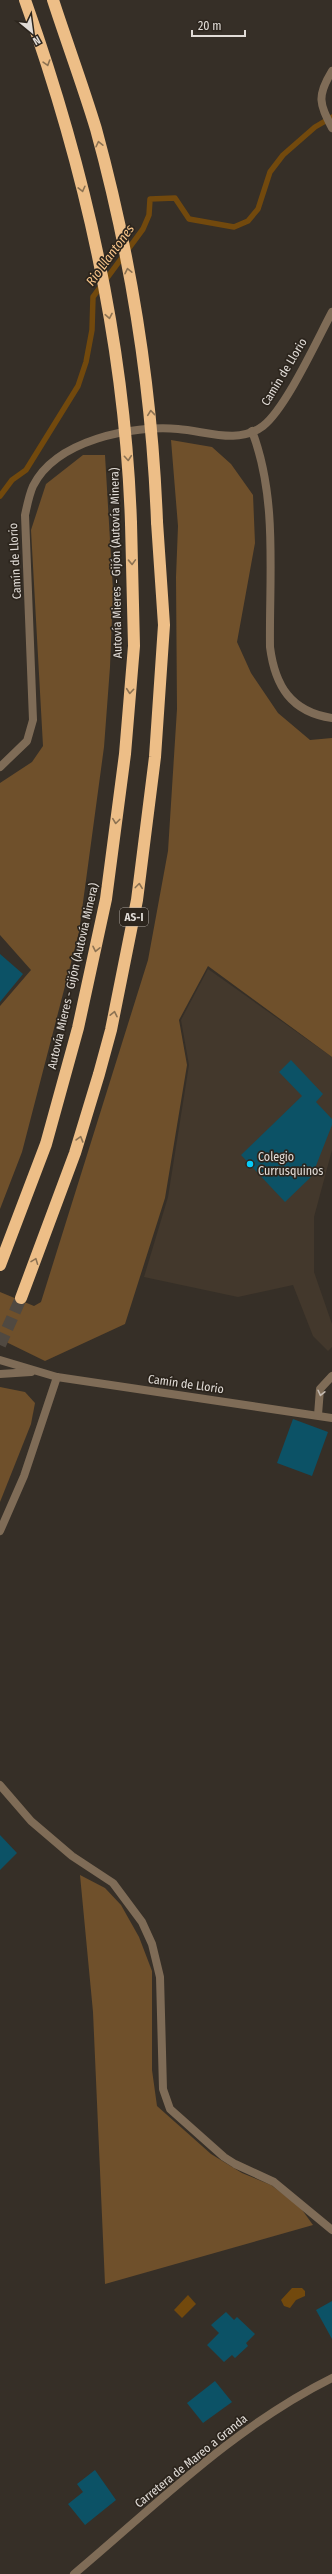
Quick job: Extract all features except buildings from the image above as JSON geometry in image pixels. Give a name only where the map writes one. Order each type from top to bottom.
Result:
[{"type":"highway","name":"Autovía Mieres - Gijón (Autovía Minera)","points":[[0,1265],[46,1144],[78,1028],[106,899],[125,754],[134,646],[129,471],[123,411],[112,334],[93,237],[70,141],[25,0]]},
{"type":"highway","name":"AS-I","points":[[21,1298],[76,1153],[111,1030],[137,900],[155,757],[164,625],[157,522],[154,446],[149,392],[132,290],[96,129],[53,0]]},
{"type":"street","points":[[331,127],[323,114],[322,92],[332,71]]},
{"type":"street","name":"Camín de Llorio","points":[[0,767],[26,741],[33,720],[25,515],[34,486],[51,464],[100,436],[135,429],[178,429],[216,435],[240,436],[263,426],[282,404],[332,312]]},
{"type":"street","points":[[252,431],[260,453],[267,486],[270,647],[272,665],[278,680],[288,697],[304,710],[332,718]]},
{"type":"street","name":"Camín de Llorio","points":[[0,1360],[56,1377],[332,1418]]},
{"type":"street","name":"Camín de Llorio","points":[[0,1374],[37,1372]]},
{"type":"street","points":[[318,1415],[320,1389],[332,1376]]},
{"type":"street","points":[[0,1531],[24,1476],[56,1377]]},
{"type":"street","points":[[0,1785],[31,1821],[72,1856],[113,1883],[142,1922],[152,1944],[160,1977],[163,2089],[170,2109],[224,2156],[235,2164],[274,2182],[332,2230]]},
{"type":"street","name":"Carretera de Mareo a Granda","points":[[74,2574],[235,2439],[304,2392],[332,2378]]},
{"type":"shaded area","points":[[171,440],[212,447],[231,464],[253,495],[255,543],[237,642],[251,673],[278,713],[310,740],[332,738],[332,1057],[208,966],[179,1020],[187,1065],[165,1198],[125,1324],[45,1361],[0,1339],[0,1292],[34,1306],[41,1302],[148,960],[168,851],[177,709],[176,577],[178,526]]},
{"type":"shaded area","points":[[83,455],[105,455],[113,591],[110,667],[104,747],[79,932],[22,1152],[0,1209],[0,1006],[31,970],[0,935],[0,783],[32,762],[43,746],[31,530],[46,484]]},
{"type":"shaded area","name":"Colegio Currusquinos","points":[[208,969],[332,1057],[332,1150],[314,1217],[314,1272],[332,1324],[332,1347],[328,1351],[313,1336],[293,1285],[238,1297],[144,1277],[168,1197],[189,1065],[181,1020]]},
{"type":"shaded area","points":[[0,1387],[25,1392],[35,1403],[31,1424],[0,1502]]},
{"type":"shaded area","points":[[80,1875],[105,1888],[121,1905],[139,1937],[152,1971],[152,2070],[157,2106],[211,2154],[242,2173],[271,2185],[300,2207],[313,2225],[105,2284],[93,2012]]},
{"type":"shaded area","points":[[292,2288],[302,2288],[305,2291],[305,2296],[296,2300],[290,2308],[284,2306],[281,2300]]},
{"type":"shaded area","points":[[188,2295],[196,2304],[182,2318],[174,2310]]},
{"type":"waterway","name":"Rio Llantones","points":[[0,496],[12,480],[26,470],[78,386],[86,362],[92,330],[93,297],[143,229],[149,215],[150,199],[175,198],[189,219],[234,227],[248,221],[258,209],[270,172],[283,155],[315,127],[332,117]]},
{"type":"tunnel","points":[[0,1345],[21,1298]]},
{"type":"place","name":"Colegio Currusquinos","points":[[250,1164]]}]
